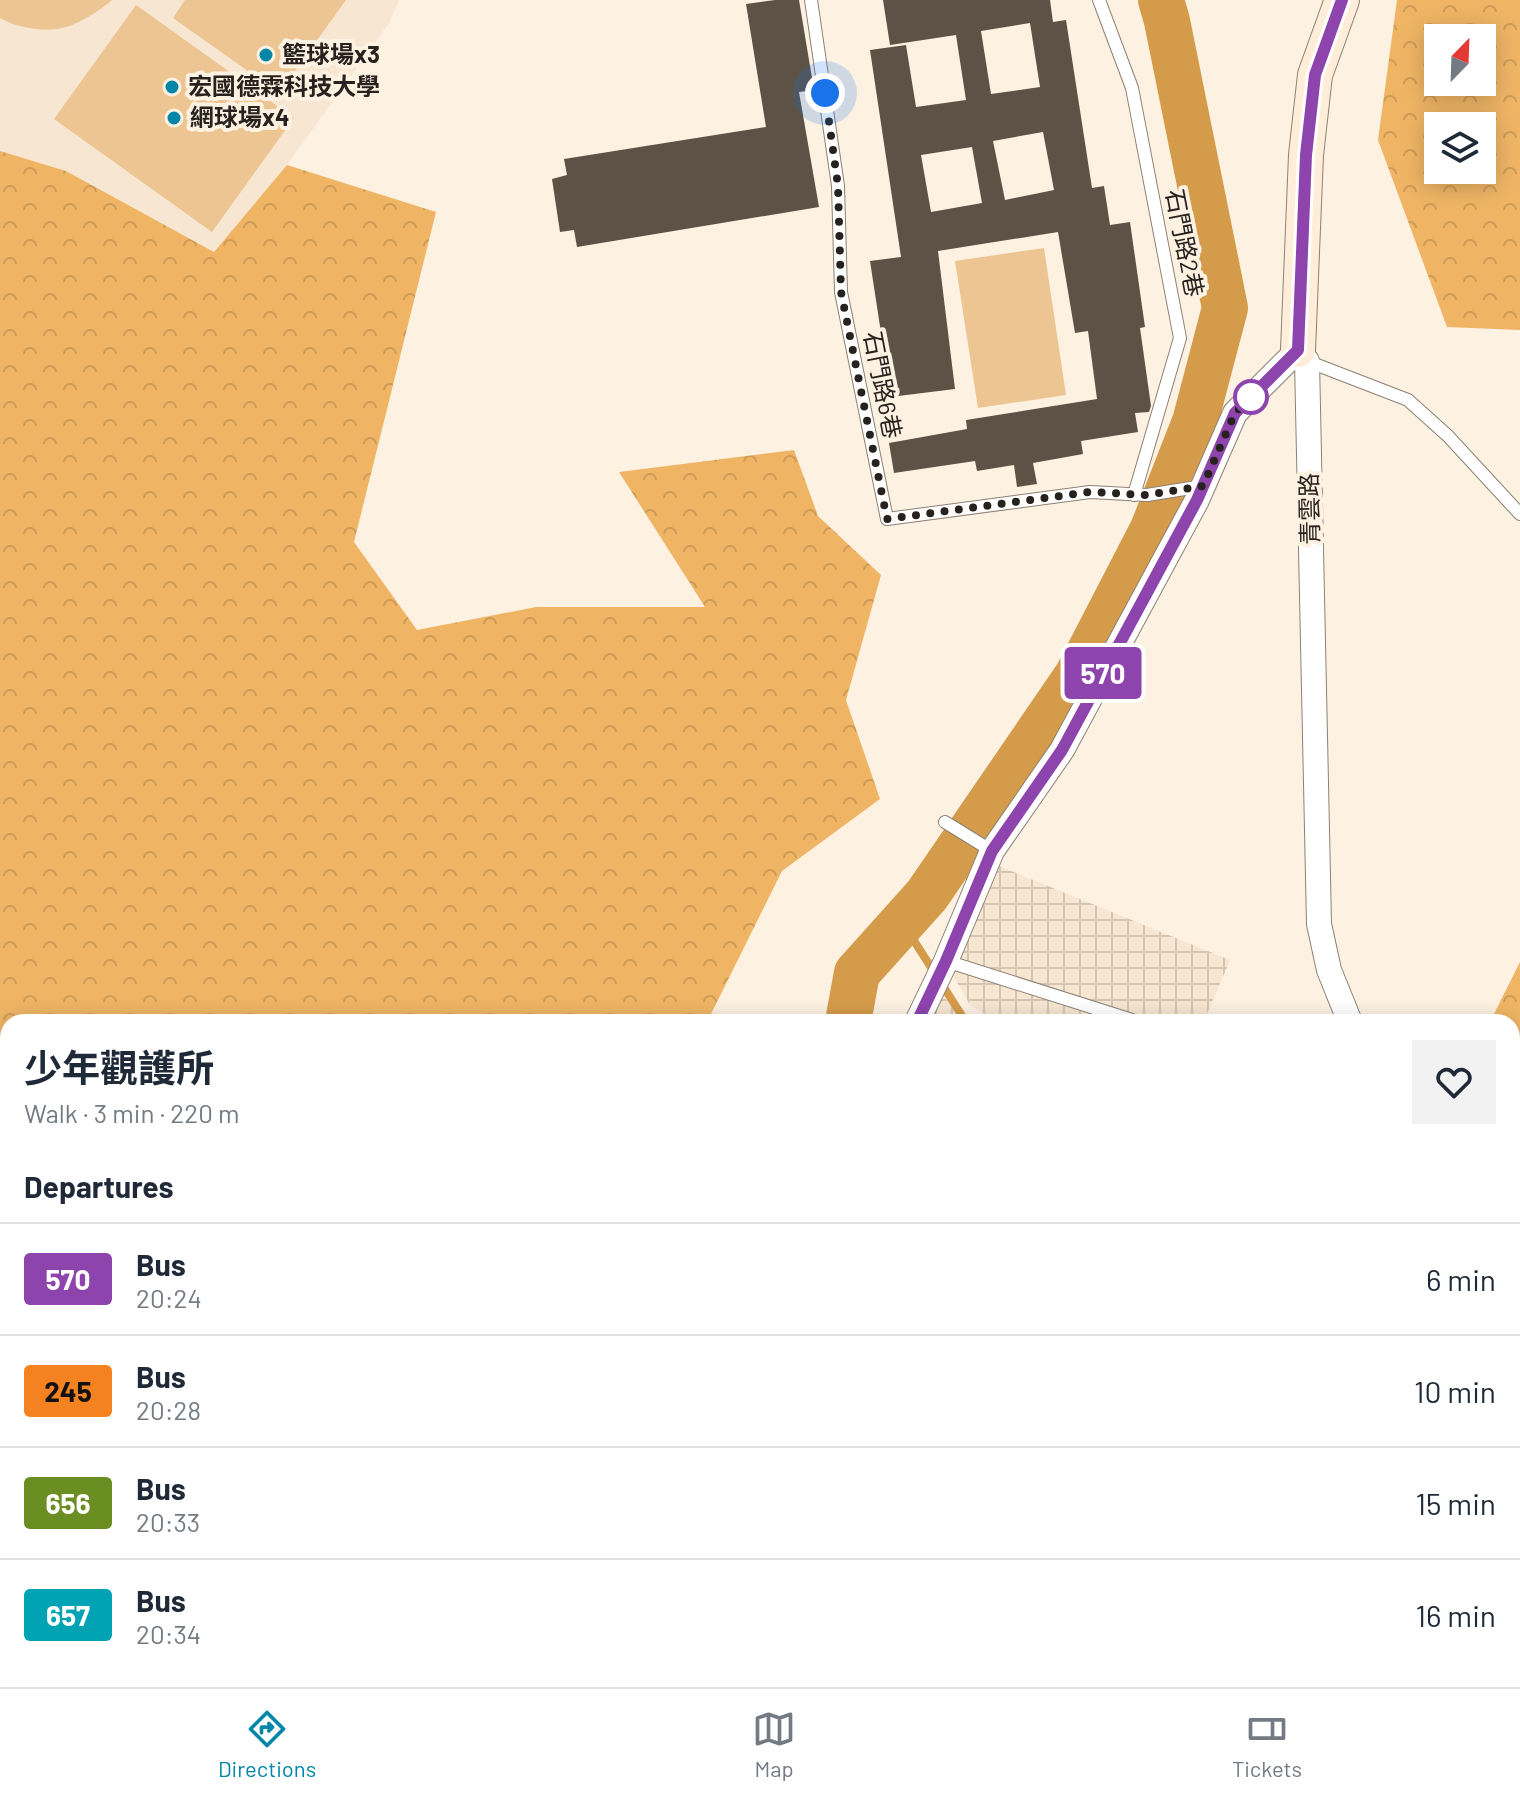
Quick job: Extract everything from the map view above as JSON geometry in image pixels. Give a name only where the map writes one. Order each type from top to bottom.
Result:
[{"type":"street","name":"青雲路","points":[[1342,0],[1315,75],[1306,155],[1303,356],[1319,924],[1329,970],[1347,1014]]},
{"type":"street","points":[[921,1014],[992,851],[1062,750],[1197,500],[1235,413],[1303,356]]},
{"type":"lane","name":"石門路6巷","points":[[811,0],[838,186],[841,292],[887,519],[1090,492],[1140,495]]},
{"type":"lane","name":"石門路2巷","points":[[1099,0],[1132,88],[1180,338],[1140,495]]},
{"type":"lane","points":[[1303,356],[1408,400],[1448,436],[1520,514]]},
{"type":"lane","points":[[1140,495],[1203,486]]},
{"type":"lane","points":[[945,822],[992,851]]},
{"type":"lane","points":[[946,961],[1113,1014]]},
{"type":"shaded area","name":"宏國德霖科技大學","points":[[0,0],[399,0],[389,23],[287,165],[214,252],[66,171],[0,151]]},
{"type":"shaded area","points":[[0,0],[112,0],[75,24],[46,30],[22,27],[0,18]]},
{"type":"shaded area","name":"籃球場x3","points":[[185,0],[346,0],[279,93],[173,18]]},
{"type":"shaded area","name":"網球場x4","points":[[136,5],[294,118],[212,232],[54,119]]},
{"type":"shaded area","points":[[1044,248],[1066,395],[978,408],[955,261]]},
{"type":"shaded area","points":[[999,866],[1230,960],[1207,1014],[984,1014],[970,1005],[951,972]]},
{"type":"shaded area","points":[[941,992],[956,1014],[931,1014]]},
{"type":"green space","points":[[1397,0],[1520,0],[1520,330],[1447,327],[1378,140]]},
{"type":"green space","points":[[0,151],[66,171],[214,252],[287,165],[436,212],[354,542],[417,630],[536,607],[705,607],[619,472],[794,450],[818,516],[881,575],[846,700],[880,799],[782,871],[711,1014],[0,1014]]},
{"type":"green space","points":[[1520,962],[1520,1014],[1494,1014]]},
{"type":"building","points":[[799,0],[814,90],[799,92],[819,207],[577,247],[574,230],[560,232],[552,179],[567,175],[564,159],[766,127],[746,4]]},
{"type":"building","points":[[883,0],[1050,0],[1053,22],[1066,20],[1092,188],[1104,186],[1110,225],[1130,222],[1145,327],[1140,328],[1151,406],[1149,412],[1135,413],[1138,432],[1081,441],[1083,454],[1033,463],[1037,484],[1017,487],[1014,465],[977,471],[975,461],[894,473],[889,443],[967,429],[966,420],[1097,399],[1088,331],[1075,333],[1058,232],[938,251],[955,389],[882,398],[877,373],[887,372],[870,261],[901,257],[870,50],[906,45],[916,107],[966,100],[956,35],[890,45]],"holes":[[[1030,23],[1040,87],[991,94],[981,31]],[[1043,132],[1054,190],[1005,200],[993,141]],[[972,147],[982,203],[931,212],[921,155]]]},
{"type":"waterway","points":[[849,1014],[857,973],[927,895],[1077,676],[1153,529],[1195,422],[1225,308],[1161,0]]},
{"type":"waterway","points":[[902,922],[961,1014]]},
{"type":"bus line","name":"570","points":[[921,1014],[992,851],[1062,750],[1197,500],[1235,413],[1298,350],[1306,155],[1315,75],[1342,0]]},
{"type":"place","name":"籃球場x3","points":[[266,55]]},
{"type":"place","name":"宏國德霖科技大學","points":[[172,87]]},
{"type":"place","name":"網球場x4","points":[[174,118]]},
{"type":"route","points":[[825,93],[838,186],[841,292],[887,519],[1090,492],[1147,495],[1203,486],[1235,413],[1256,392],[1251,397]]}]
